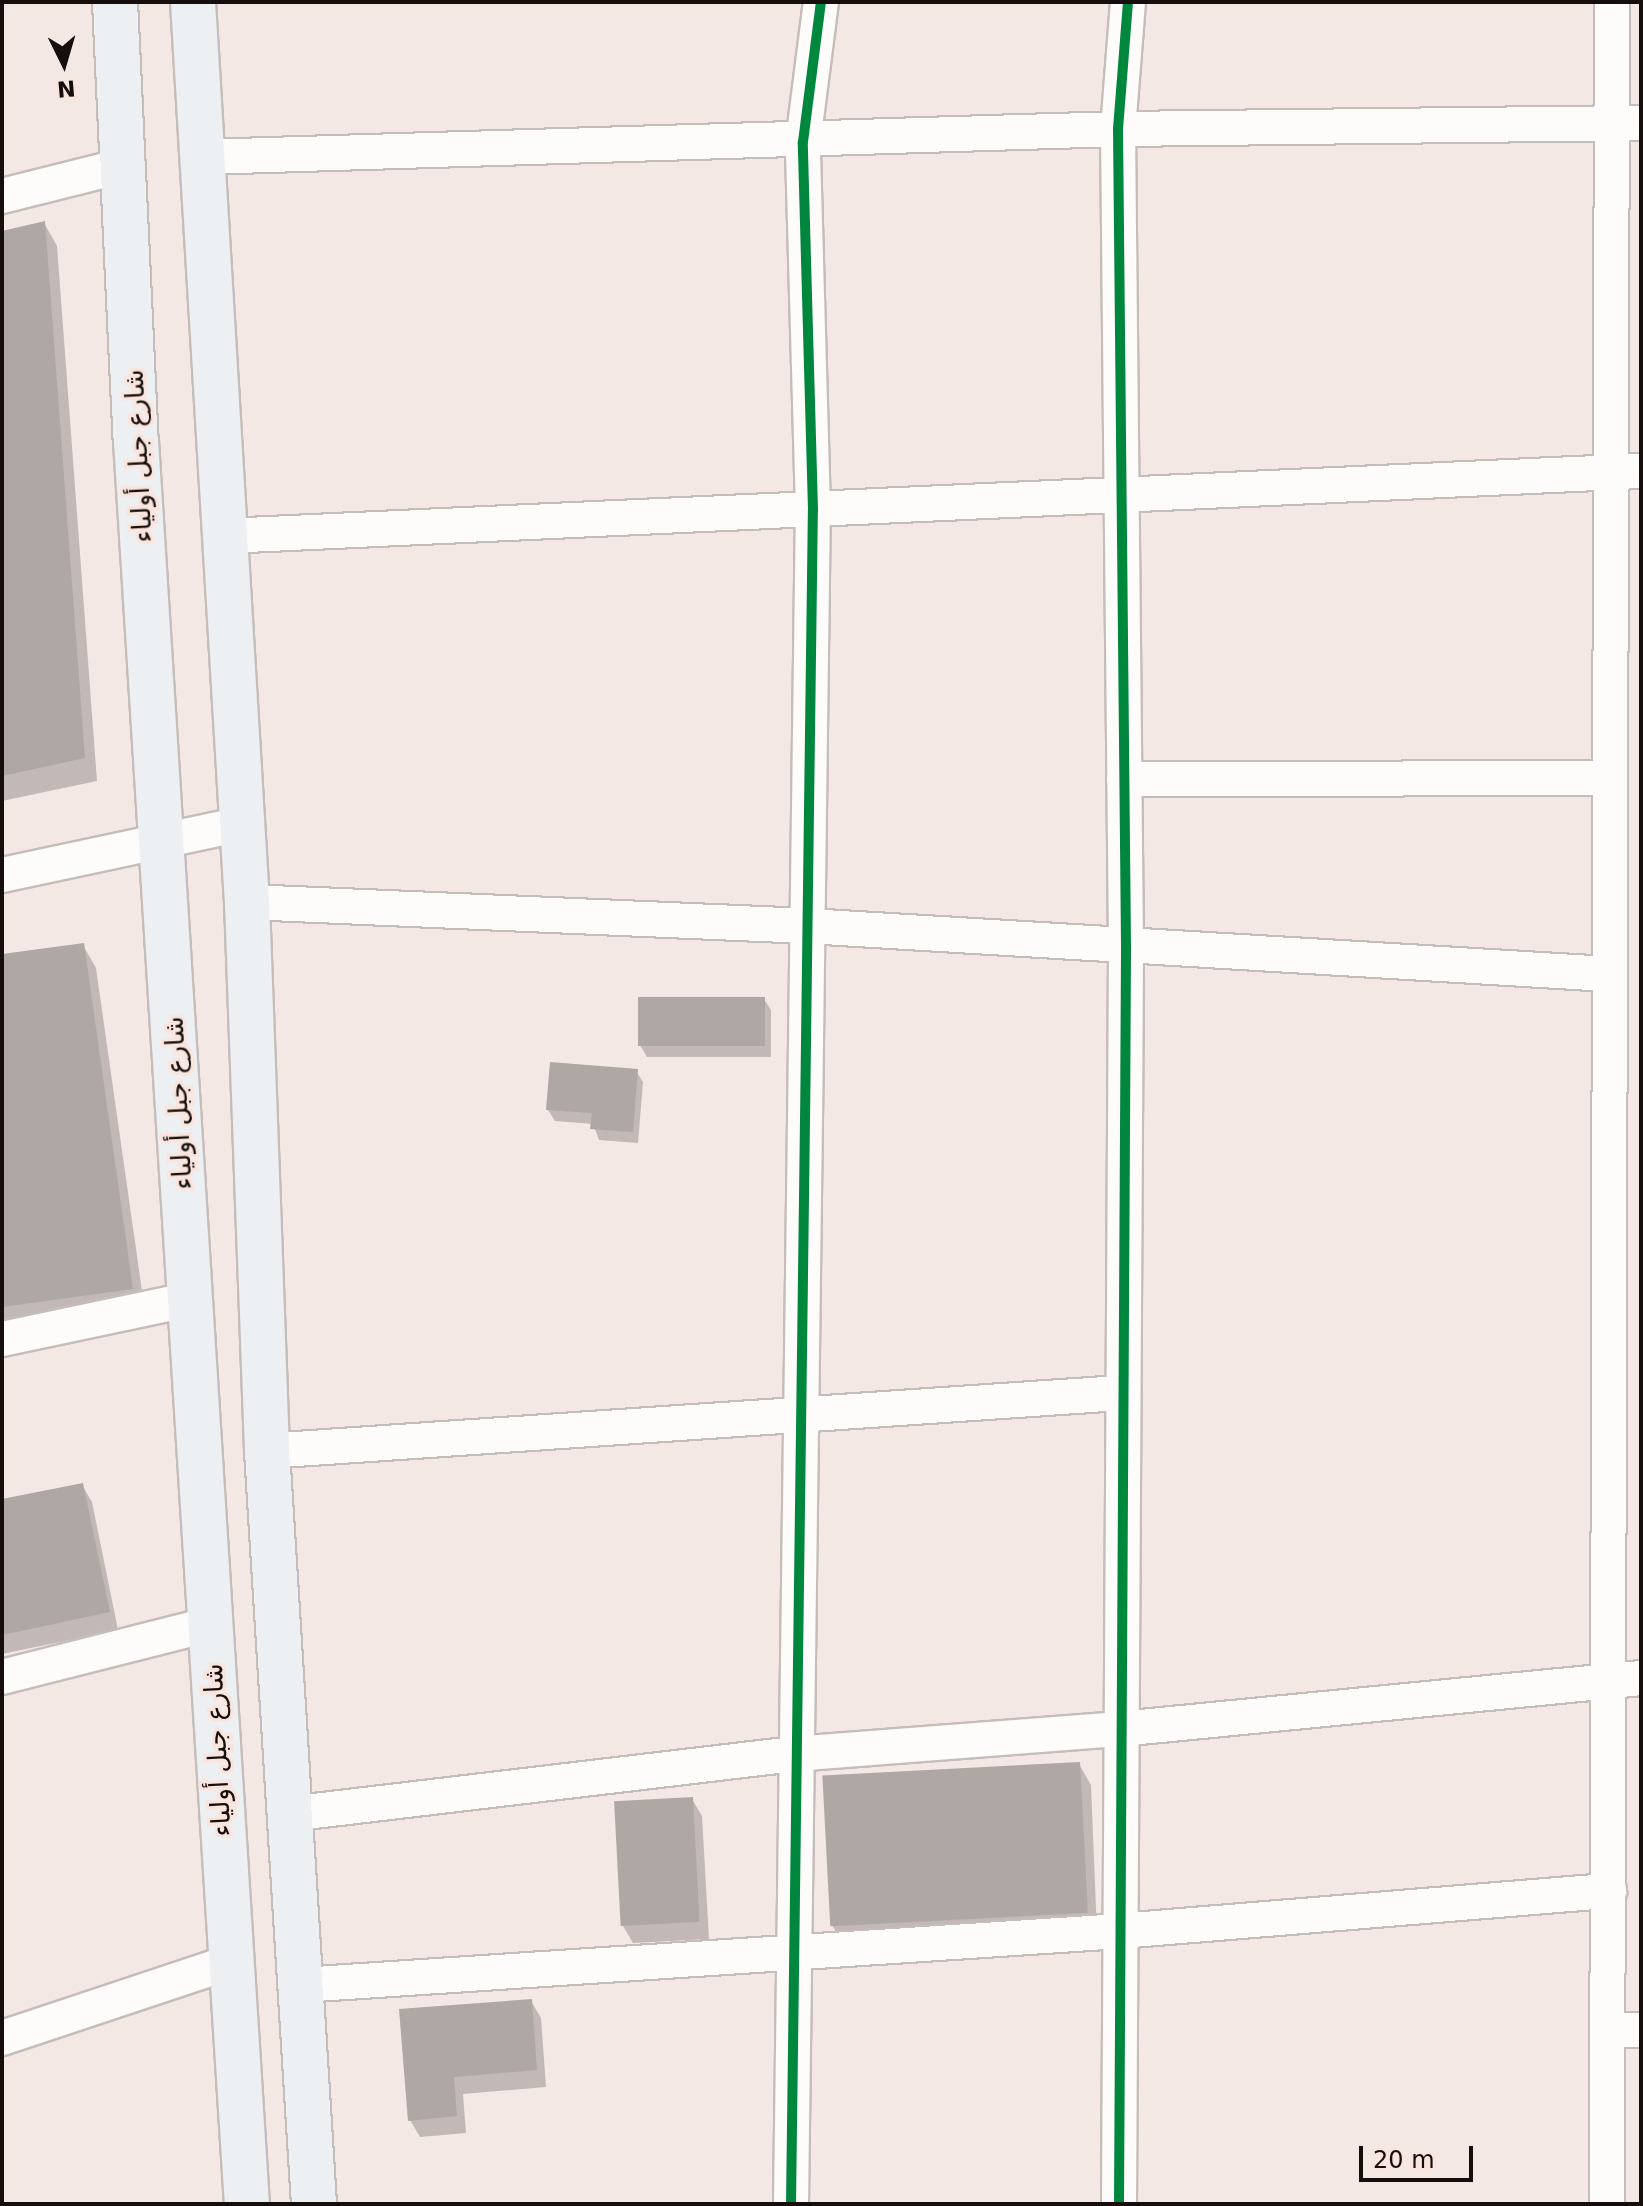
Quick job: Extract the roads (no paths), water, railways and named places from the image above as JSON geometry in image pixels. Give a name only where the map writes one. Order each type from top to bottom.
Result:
[{"type":"main road","name":"شارع جبل أولياء","points":[[115,2],[136,441],[247,2204]]},
{"type":"main road","points":[[193,2],[247,902],[267,1451],[314,2204]]},
{"type":"street","points":[[791,2204],[797,1953],[794,1754],[813,510],[803,142],[821,2]]},
{"type":"street","points":[[1119,2204],[1121,1393],[1126,946],[1118,129],[1128,2]]},
{"type":"street","points":[[1607,2204],[1625,2030],[1609,1891],[1625,1679],[1627,1121],[1608,974],[1610,778],[1625,471],[1628,124],[1612,2]]},
{"type":"street","points":[[203,157],[803,142],[1118,129],[1628,124]]},
{"type":"street","points":[[2,196],[125,165]]},
{"type":"street","points":[[225,536],[813,510],[1121,491],[1625,471]]},
{"type":"street","points":[[1124,779],[1610,778]]},
{"type":"street","points":[[2,875],[241,824]]},
{"type":"street","points":[[247,902],[807,926],[1608,974]]},
{"type":"street","points":[[2,1339],[191,1299]]},
{"type":"street","points":[[267,1451],[1121,1393]]},
{"type":"street","points":[[2,1677],[211,1624]]},
{"type":"street","points":[[289,1814],[794,1754],[1120,1729],[1625,1679]]},
{"type":"street","points":[[301,1985],[1120,1931],[1609,1891]]},
{"type":"street","points":[[2,2038],[231,1962]]}]
